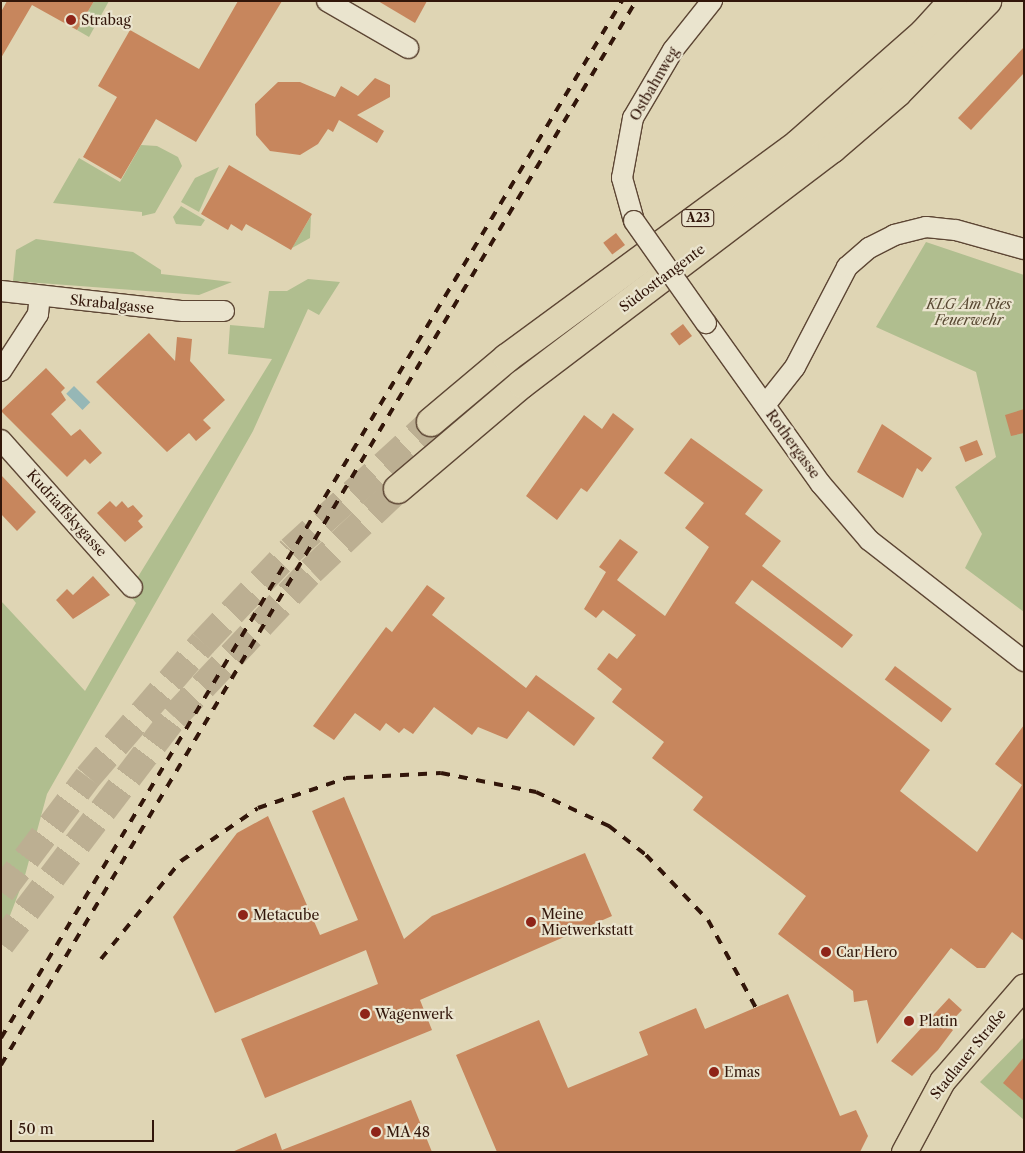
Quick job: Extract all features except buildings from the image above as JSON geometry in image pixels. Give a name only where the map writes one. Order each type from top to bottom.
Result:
[{"type":"highway","name":"Südosttangente","points":[[431,422],[508,358],[798,144],[924,33],[953,1]]},
{"type":"highway","name":"Südosttangente","points":[[398,490],[522,384],[832,149],[897,93],[987,1]]},
{"type":"main road","name":"Stadlauer Straße","points":[[904,1152],[942,1081],[1024,986]]},
{"type":"street","points":[[327,1],[408,48]]},
{"type":"street","name":"Ostbahnweg","points":[[622,178],[633,118],[673,50],[712,1]]},
{"type":"street","name":"Rothergasse","points":[[622,178],[634,221],[821,484],[869,540],[1024,661]]},
{"type":"street","points":[[765,406],[795,367],[847,267],[869,248],[894,235],[926,227],[956,230],[1024,249]]},
{"type":"street","name":"Skrabalgasse","points":[[1,291],[224,311]]},
{"type":"street","points":[[1,371],[38,314],[40,296]]},
{"type":"street","name":"Kudriaffskygasse","points":[[1,440],[132,587]]},
{"type":"green space","points":[[94,1],[109,1],[89,37],[77,30]]},
{"type":"green space","points":[[141,145],[157,146],[178,157],[182,166],[155,213],[142,216],[142,212],[53,203],[79,158],[120,182]]},
{"type":"green space","points":[[219,167],[199,212],[181,202],[195,178]]},
{"type":"green space","points":[[181,206],[205,220],[201,226],[176,224],[173,217]]},
{"type":"green space","points":[[311,216],[310,238],[292,248]]},
{"type":"green space","points":[[36,239],[133,252],[161,270],[161,274],[232,282],[199,295],[13,281],[16,250]]},
{"type":"green space","name":"KLG Am Ries Feuerwehr","points":[[926,242],[1024,275],[1024,612],[965,568],[982,534],[955,487],[996,457],[976,372],[876,327]]},
{"type":"green space","points":[[308,279],[340,282],[319,315],[308,309],[253,431],[47,794],[24,879],[1,939],[1,601],[85,691],[136,603],[128,593],[272,359],[228,354],[230,325],[264,328],[269,291],[287,291]]},
{"type":"green space","points":[[1024,1037],[1024,1120],[980,1082]]},
{"type":"water","points":[[74,386],[90,402],[82,410],[66,394]]},
{"type":"tunnel","points":[[1,892],[88,777],[203,643],[291,550],[431,422]]},
{"type":"tunnel","points":[[1,944],[174,717],[311,571],[398,489]]},
{"type":"railway","points":[[1,1038],[622,1]]},
{"type":"railway","points":[[1,1065],[636,1]]},
{"type":"railway","points":[[101,959],[181,861],[258,808],[346,778],[441,773],[536,792],[609,826],[646,855],[708,920],[756,1008]]},
{"type":"place","name":"Strabag","points":[[71,20]]},
{"type":"place","name":"Metacube","points":[[243,915]]},
{"type":"place","name":"Meine Mietwerkstatt","points":[[531,922]]},
{"type":"place","name":"Car Hero","points":[[826,952]]},
{"type":"place","name":"Wagenwerk","points":[[365,1014]]},
{"type":"place","name":"Platin","points":[[909,1021]]},
{"type":"place","name":"Emas","points":[[714,1072]]},
{"type":"place","name":"MA 48","points":[[376,1132]]}]
